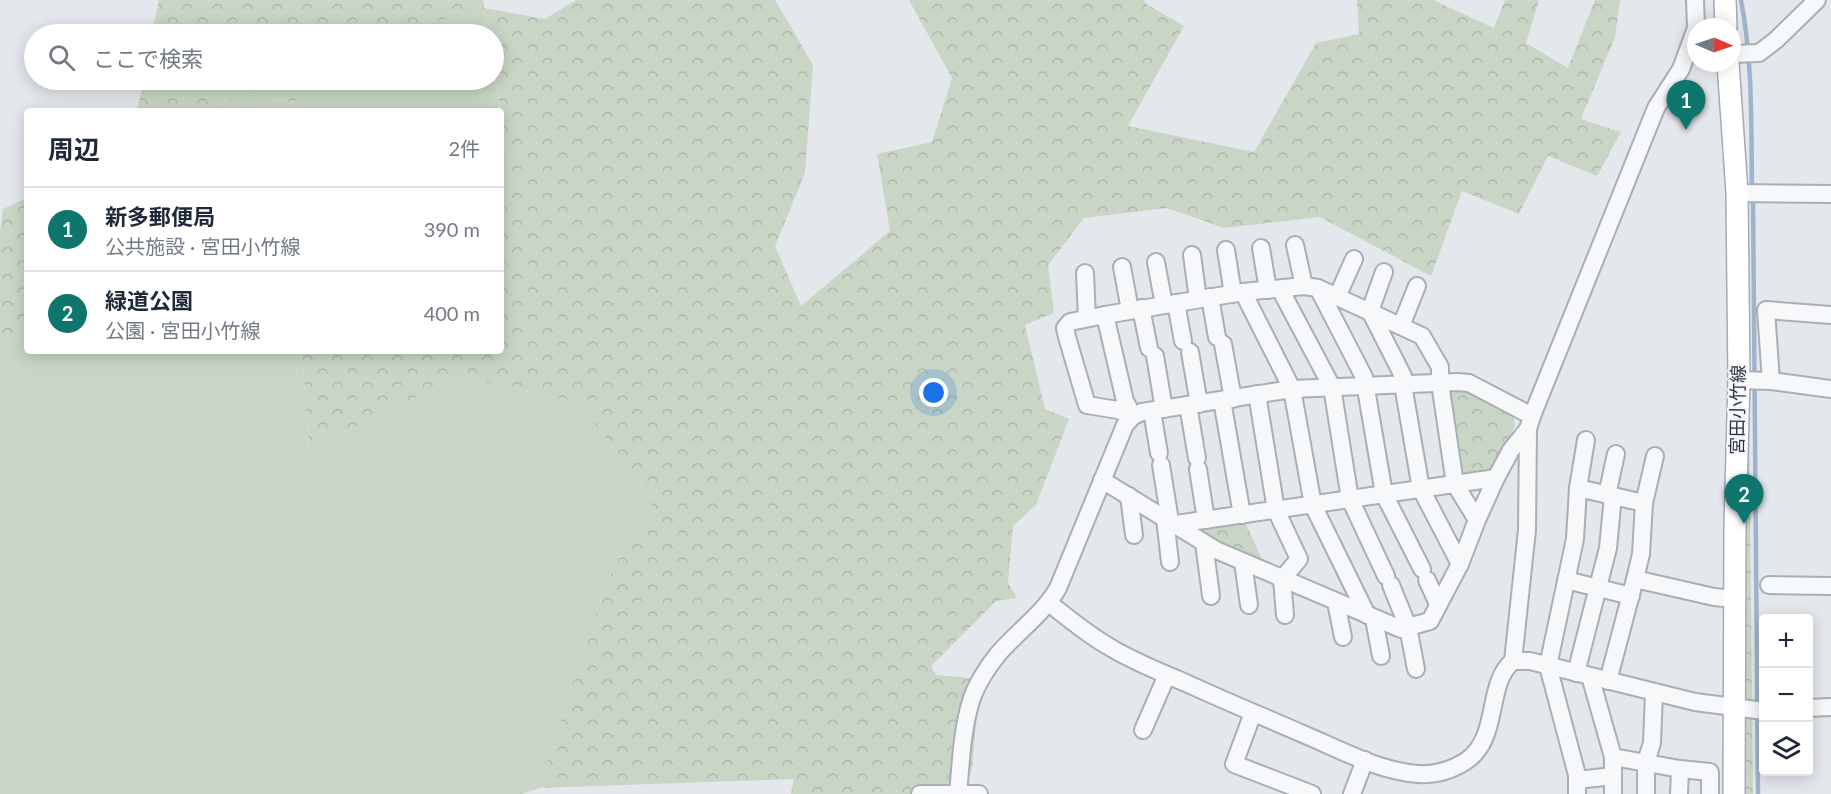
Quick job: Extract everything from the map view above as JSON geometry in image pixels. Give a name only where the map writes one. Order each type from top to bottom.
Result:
[{"type":"main road","name":"宮田小竹線","points":[[1729,72],[1749,194],[1756,381],[1735,599],[1750,709],[1734,794]]},
{"type":"street","points":[[1695,0],[1696,18]]},
{"type":"street","points":[[1741,54],[1759,53],[1776,40],[1809,3]]},
{"type":"street","points":[[1102,480],[1216,550],[1370,617],[1401,629],[1430,621],[1460,564],[1496,478],[1511,450],[1530,423],[1656,108],[1681,69],[1687,53]]},
{"type":"street","points":[[1749,194],[1831,194]]},
{"type":"street","points":[[1295,245],[1311,287],[1364,377],[1384,494],[1438,604]]},
{"type":"street","points":[[1261,248],[1274,289],[1332,387],[1350,500],[1408,627],[1416,669]]},
{"type":"street","points":[[1226,250],[1238,293],[1292,389],[1313,505],[1370,617],[1381,656]]},
{"type":"street","points":[[1191,255],[1220,341],[1242,515]]},
{"type":"street","points":[[1337,297],[1354,259]]},
{"type":"street","points":[[1156,262],[1186,346],[1194,405],[1197,464],[1206,520]]},
{"type":"street","points":[[1122,267],[1152,352],[1160,459],[1170,521],[1170,561]]},
{"type":"street","points":[[1384,272],[1370,311],[1403,376],[1421,489],[1460,564]]},
{"type":"street","points":[[1085,273],[1087,318]]},
{"type":"street","points":[[1401,326],[1417,286]]},
{"type":"street","points":[[1133,416],[1118,410],[1087,405],[1065,328],[1070,321],[1238,293],[1311,287],[1370,311],[1422,336],[1440,367],[1440,382],[1455,484],[1477,520]]},
{"type":"street","points":[[1831,315],[1766,310],[1756,381],[1831,389]]},
{"type":"street","points":[[1104,315],[1125,401],[1133,416]]},
{"type":"street","points":[[958,793],[964,737],[971,700],[998,654],[1049,603],[1058,588],[1125,425],[1133,416],[1292,389],[1440,382],[1469,383],[1530,423]]},
{"type":"street","points":[[1257,394],[1276,510],[1299,559],[1282,579],[1285,615]]},
{"type":"street","points":[[1513,661],[1527,530],[1530,423]]},
{"type":"street","points":[[1586,440],[1578,488],[1575,539],[1548,666],[1577,787],[1613,776]]},
{"type":"street","points":[[1613,794],[1613,757],[1583,674],[1598,588],[1608,548],[1610,495],[1616,454]]},
{"type":"street","points":[[1608,681],[1641,554],[1644,503],[1655,456]]},
{"type":"street","points":[[1170,521],[1206,520],[1496,478]]},
{"type":"street","points":[[1578,488],[1644,503]]},
{"type":"street","points":[[1129,496],[1134,535]]},
{"type":"street","points":[[1204,543],[1211,596]]},
{"type":"street","points":[[1243,562],[1249,605]]},
{"type":"street","points":[[1635,579],[1713,597],[1735,599]]},
{"type":"street","points":[[1566,580],[1631,596]]},
{"type":"street","points":[[1769,585],[1831,586]]},
{"type":"street","points":[[1336,602],[1343,637]]},
{"type":"street","points":[[1049,603],[1109,647],[1167,675],[1365,760],[1419,774],[1452,769],[1477,752],[1485,737],[1501,676],[1507,665],[1513,661],[1530,661],[1695,702],[1750,709]]},
{"type":"street","points":[[1143,730],[1167,675]]},
{"type":"street","points":[[1646,794],[1646,762],[1652,743],[1654,693]]},
{"type":"street","points":[[1813,708],[1831,707]]},
{"type":"street","points":[[1253,713],[1234,764],[1311,794]]},
{"type":"street","points":[[1613,757],[1710,772],[1710,794]]},
{"type":"street","points":[[1352,794],[1365,760]]},
{"type":"street","points":[[1679,794],[1680,769]]},
{"type":"street","points":[[920,794],[979,794]]},
{"type":"green space","points":[[159,0],[483,0],[484,8],[545,19],[576,0],[775,0],[813,65],[805,173],[775,246],[801,306],[890,231],[877,154],[932,142],[952,78],[909,0],[1144,0],[1146,4],[1184,26],[1128,126],[1254,152],[1316,43],[1359,34],[1357,0],[1433,0],[1494,28],[1505,0],[1539,0],[1526,43],[1568,68],[1595,0],[1620,0],[1615,37],[1581,119],[1621,132],[1597,176],[1548,156],[1519,214],[1462,191],[1431,276],[1320,217],[1224,228],[1167,208],[1084,218],[1048,265],[1054,313],[1025,325],[1045,409],[1069,419],[1036,505],[1013,526],[1008,583],[1017,598],[996,601],[931,666],[936,675],[973,680],[979,691],[972,768],[965,794],[791,794],[794,779],[539,788],[605,583],[654,500],[577,402],[459,377],[309,449],[302,354],[504,354],[504,195],[512,186],[504,134],[504,108],[500,108],[497,90],[504,90],[504,24],[486,24],[484,9],[422,24],[154,24]]},
{"type":"green space","points":[[484,8],[486,24],[421,24]]},
{"type":"green space","points":[[142,90],[309,90],[293,102],[245,93],[212,108],[138,108]]},
{"type":"green space","points":[[309,90],[497,90],[500,108],[212,108],[245,93],[293,102]]},
{"type":"green space","points":[[504,137],[512,186],[504,195]]},
{"type":"green space","points":[[24,199],[24,332],[3,343],[0,352],[0,232],[3,209]]},
{"type":"green space","points":[[24,332],[24,354],[302,354],[309,449],[459,377],[577,402],[654,500],[605,583],[539,788],[522,794],[0,794],[0,352],[3,343]]},
{"type":"green space","points":[[1749,386],[1752,705],[1741,700],[1737,546]]},
{"type":"green space","points":[[1464,389],[1513,415],[1515,426],[1495,468],[1488,475],[1459,478],[1444,390]]},
{"type":"green space","points":[[1243,518],[1265,566],[1194,533],[1194,525]]},
{"type":"green space","points":[[1752,714],[1753,794],[1741,794],[1741,718]]},
{"type":"waterway","points":[[1741,0],[1748,47],[1752,189]]},
{"type":"waterway","points":[[1753,197],[1758,794]]},
{"type":"place","name":"新多郵便局","points":[[1686,130]]},
{"type":"place","name":"緑道公園","points":[[1744,524]]}]
